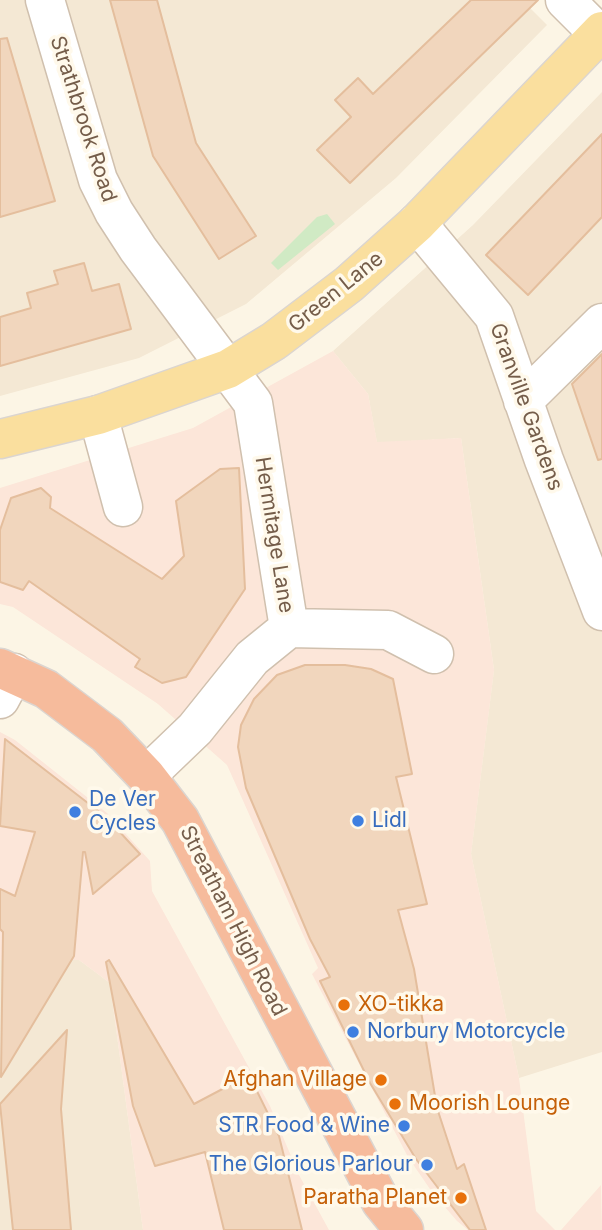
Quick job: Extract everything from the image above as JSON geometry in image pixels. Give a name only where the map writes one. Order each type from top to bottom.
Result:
[{"type":"highway","name":"Streatham High Road","points":[[5,680],[65,702],[107,735],[146,776],[180,820],[381,1202],[404,1230]]},
{"type":"main road","name":"Green Lane","points":[[0,439],[98,415],[228,369],[297,326],[417,223],[601,33]]},
{"type":"street","name":"Strathbrook Road","points":[[45,0],[98,180],[114,212],[138,249],[228,369]]},
{"type":"street","points":[[565,0],[601,33]]},
{"type":"street","name":"Granville Gardens","points":[[417,223],[494,316],[523,401],[598,586]]},
{"type":"street","points":[[523,401],[602,323]]},
{"type":"street","name":"Hermitage Lane","points":[[146,776],[195,729],[252,658],[289,628],[253,403],[228,369]]},
{"type":"street","points":[[98,415],[123,507]]},
{"type":"street","points":[[289,628],[388,630],[434,654]]},
{"type":"shaded area","points":[[0,0],[522,0],[547,25],[396,178],[246,304],[139,358],[0,396]]},
{"type":"shaded area","points":[[602,92],[602,1052],[519,1078],[471,854],[494,670],[461,438],[377,443],[368,394],[333,351],[473,225]]},
{"type":"shaded area","points":[[333,351],[368,394],[377,442],[461,438],[494,670],[471,854],[519,1078],[536,1211],[555,1230],[468,1230],[457,1221],[432,1192],[408,1157],[312,974],[318,968],[227,765],[158,704],[13,607],[0,604],[0,488],[193,428]]},
{"type":"shaded area","points":[[0,732],[15,740],[107,813],[150,861],[152,891],[270,1106],[299,1175],[329,1230],[143,1230],[110,983],[79,960],[0,960]]},
{"type":"shaded area","points":[[0,960],[79,960],[110,983],[143,1230],[0,1230]]},
{"type":"shaded area","points":[[601,1185],[602,1230],[561,1230]]},
{"type":"green space","points":[[327,214],[335,224],[278,270],[271,263],[317,217]]},
{"type":"building","points":[[110,0],[157,0],[196,143],[256,236],[219,259],[153,156]]},
{"type":"building","points":[[471,0],[538,0],[350,183],[317,150],[351,117],[335,100],[358,78],[373,94]]},
{"type":"building","points":[[7,38],[55,201],[0,217],[0,39]]},
{"type":"building","points":[[602,134],[602,217],[528,295],[486,255]]},
{"type":"building","points":[[84,263],[92,291],[119,284],[131,329],[0,366],[0,317],[31,308],[27,293],[58,284],[54,271]]},
{"type":"building","points":[[602,354],[602,459],[598,460],[572,384]]},
{"type":"building","points":[[239,468],[245,589],[186,677],[162,683],[135,667],[140,659],[29,581],[23,590],[0,582],[0,530],[11,498],[41,488],[51,497],[50,508],[162,579],[184,556],[176,501],[220,469]]},
{"type":"building","points":[[305,665],[345,665],[371,669],[393,679],[412,774],[396,777],[427,904],[398,910],[414,969],[437,1108],[457,1169],[464,1164],[486,1230],[470,1230],[416,1159],[370,1083],[320,981],[330,977],[310,939],[246,788],[238,747],[241,725],[254,699],[277,675]]},
{"type":"building","points":[[5,739],[106,817],[140,854],[93,894],[83,852],[74,956],[1,1077],[3,932],[0,929],[0,889],[15,896],[35,832],[0,826]]},
{"type":"building","points":[[109,960],[194,1104],[249,1075],[279,1136],[302,1230],[224,1230],[205,1152],[155,1166],[133,1106],[106,962]]},
{"type":"building","points":[[67,1030],[61,1109],[71,1230],[13,1230],[0,1104]]},
{"type":"place","name":"De Ver Cycles","points":[[75,812]]},
{"type":"place","name":"Lidl","points":[[358,821]]},
{"type":"place","name":"XO-tikka","points":[[344,1005]]},
{"type":"place","name":"Norbury Motorcycle","points":[[353,1032]]},
{"type":"place","name":"Afghan Village","points":[[381,1080]]},
{"type":"place","name":"Moorish Lounge","points":[[395,1104]]},
{"type":"place","name":"STR Food & Wine","points":[[404,1126]]},
{"type":"place","name":"The Glorious Parlour","points":[[427,1165]]},
{"type":"place","name":"Paratha Planet","points":[[461,1198]]}]
